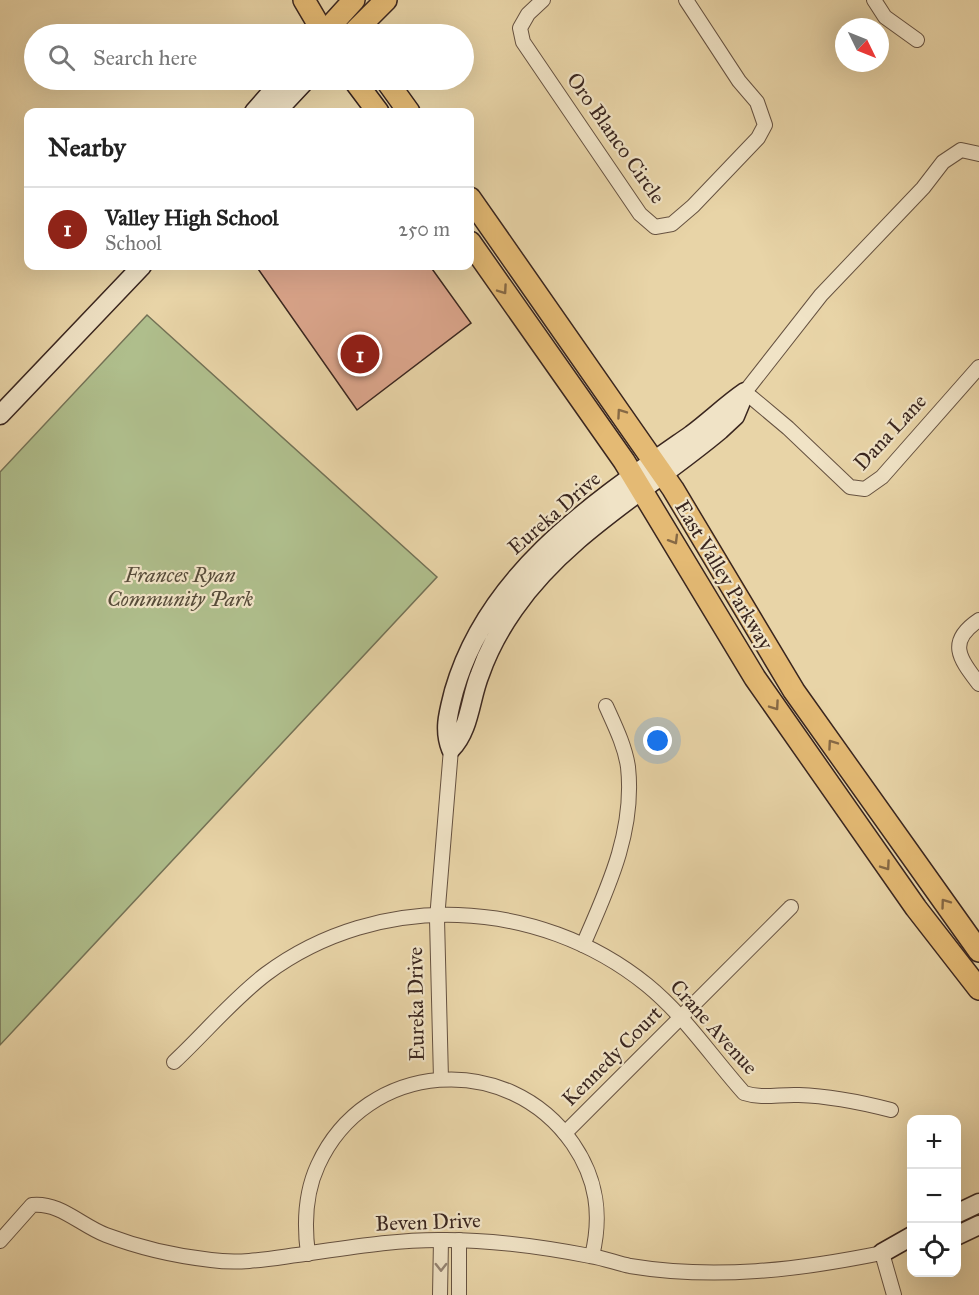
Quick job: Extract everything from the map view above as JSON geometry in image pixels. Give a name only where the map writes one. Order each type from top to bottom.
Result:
[{"type":"main road","points":[[304,0],[317,24]]},
{"type":"main road","points":[[363,24],[386,0]]},
{"type":"main road","points":[[330,24],[346,3]]},
{"type":"main road","points":[[346,3],[352,24]]},
{"type":"main road","points":[[362,90],[375,108]]},
{"type":"main road","points":[[394,90],[407,108]]},
{"type":"main road","name":"East Valley Parkway","points":[[474,204],[659,468],[794,691],[979,951]]},
{"type":"main road","name":"East Valley Parkway","points":[[474,248],[638,483],[755,678],[916,908],[979,989]]},
{"type":"street","name":"Oro Blanco Circle","points":[[543,0],[528,14],[520,28],[523,42],[640,214],[655,227],[672,224],[693,206],[758,138],[765,125],[757,102],[739,81],[686,0]]},
{"type":"street","points":[[874,0],[885,17],[917,40]]},
{"type":"street","points":[[258,108],[273,90]]},
{"type":"street","points":[[280,108],[297,90]]},
{"type":"street","name":"Eureka Drive","points":[[441,1079],[437,914],[451,749],[460,740],[472,695],[490,650],[515,607],[568,550],[638,483],[735,416],[745,392],[821,295],[923,188],[943,162],[961,150],[979,154]]},
{"type":"street","points":[[0,415],[138,270]]},
{"type":"street","name":"Dana Lane","points":[[745,392],[788,428],[850,487],[865,489],[882,477],[979,367]]},
{"type":"street","points":[[979,620],[967,628],[959,644],[959,659],[979,684]]},
{"type":"street","points":[[583,945],[611,882],[626,822],[628,766],[621,739],[606,706]]},
{"type":"street","name":"Kennedy Court","points":[[565,1133],[791,907]]},
{"type":"street","name":"Crane Avenue","points":[[174,1062],[266,974],[290,959],[343,933],[394,919],[437,914],[489,916],[555,932],[583,945],[646,984],[681,1017],[744,1093],[757,1097],[795,1095],[842,1097],[891,1110]]},
{"type":"street","points":[[308,1254],[305,1229],[308,1195],[317,1166],[330,1143],[352,1119],[387,1094],[407,1085],[441,1079],[478,1081],[517,1094],[539,1107],[565,1133],[579,1153],[593,1188],[599,1225],[592,1256]]},
{"type":"street","points":[[961,1212],[979,1203]]},
{"type":"street","name":"Beven Drive","points":[[0,1241],[32,1205],[44,1204],[56,1207],[103,1233],[176,1256],[254,1262],[308,1254],[459,1240],[484,1241],[592,1256],[629,1266],[714,1273],[783,1270],[907,1250]]},
{"type":"street","points":[[961,1234],[979,1225]]},
{"type":"street","name":"Beven Drive","points":[[882,1252],[907,1239]]},
{"type":"street","points":[[440,1295],[441,1240]]},
{"type":"street","points":[[459,1240],[459,1295]]},
{"type":"street","points":[[882,1252],[894,1295]]},
{"type":"green space","name":"Frances Ryan Community Park","points":[[147,315],[437,577],[0,1045],[0,472]]},
{"type":"building","points":[[259,270],[433,270],[471,323],[357,410]]},
{"type":"place","name":"Valley High School","points":[[360,354]]}]
